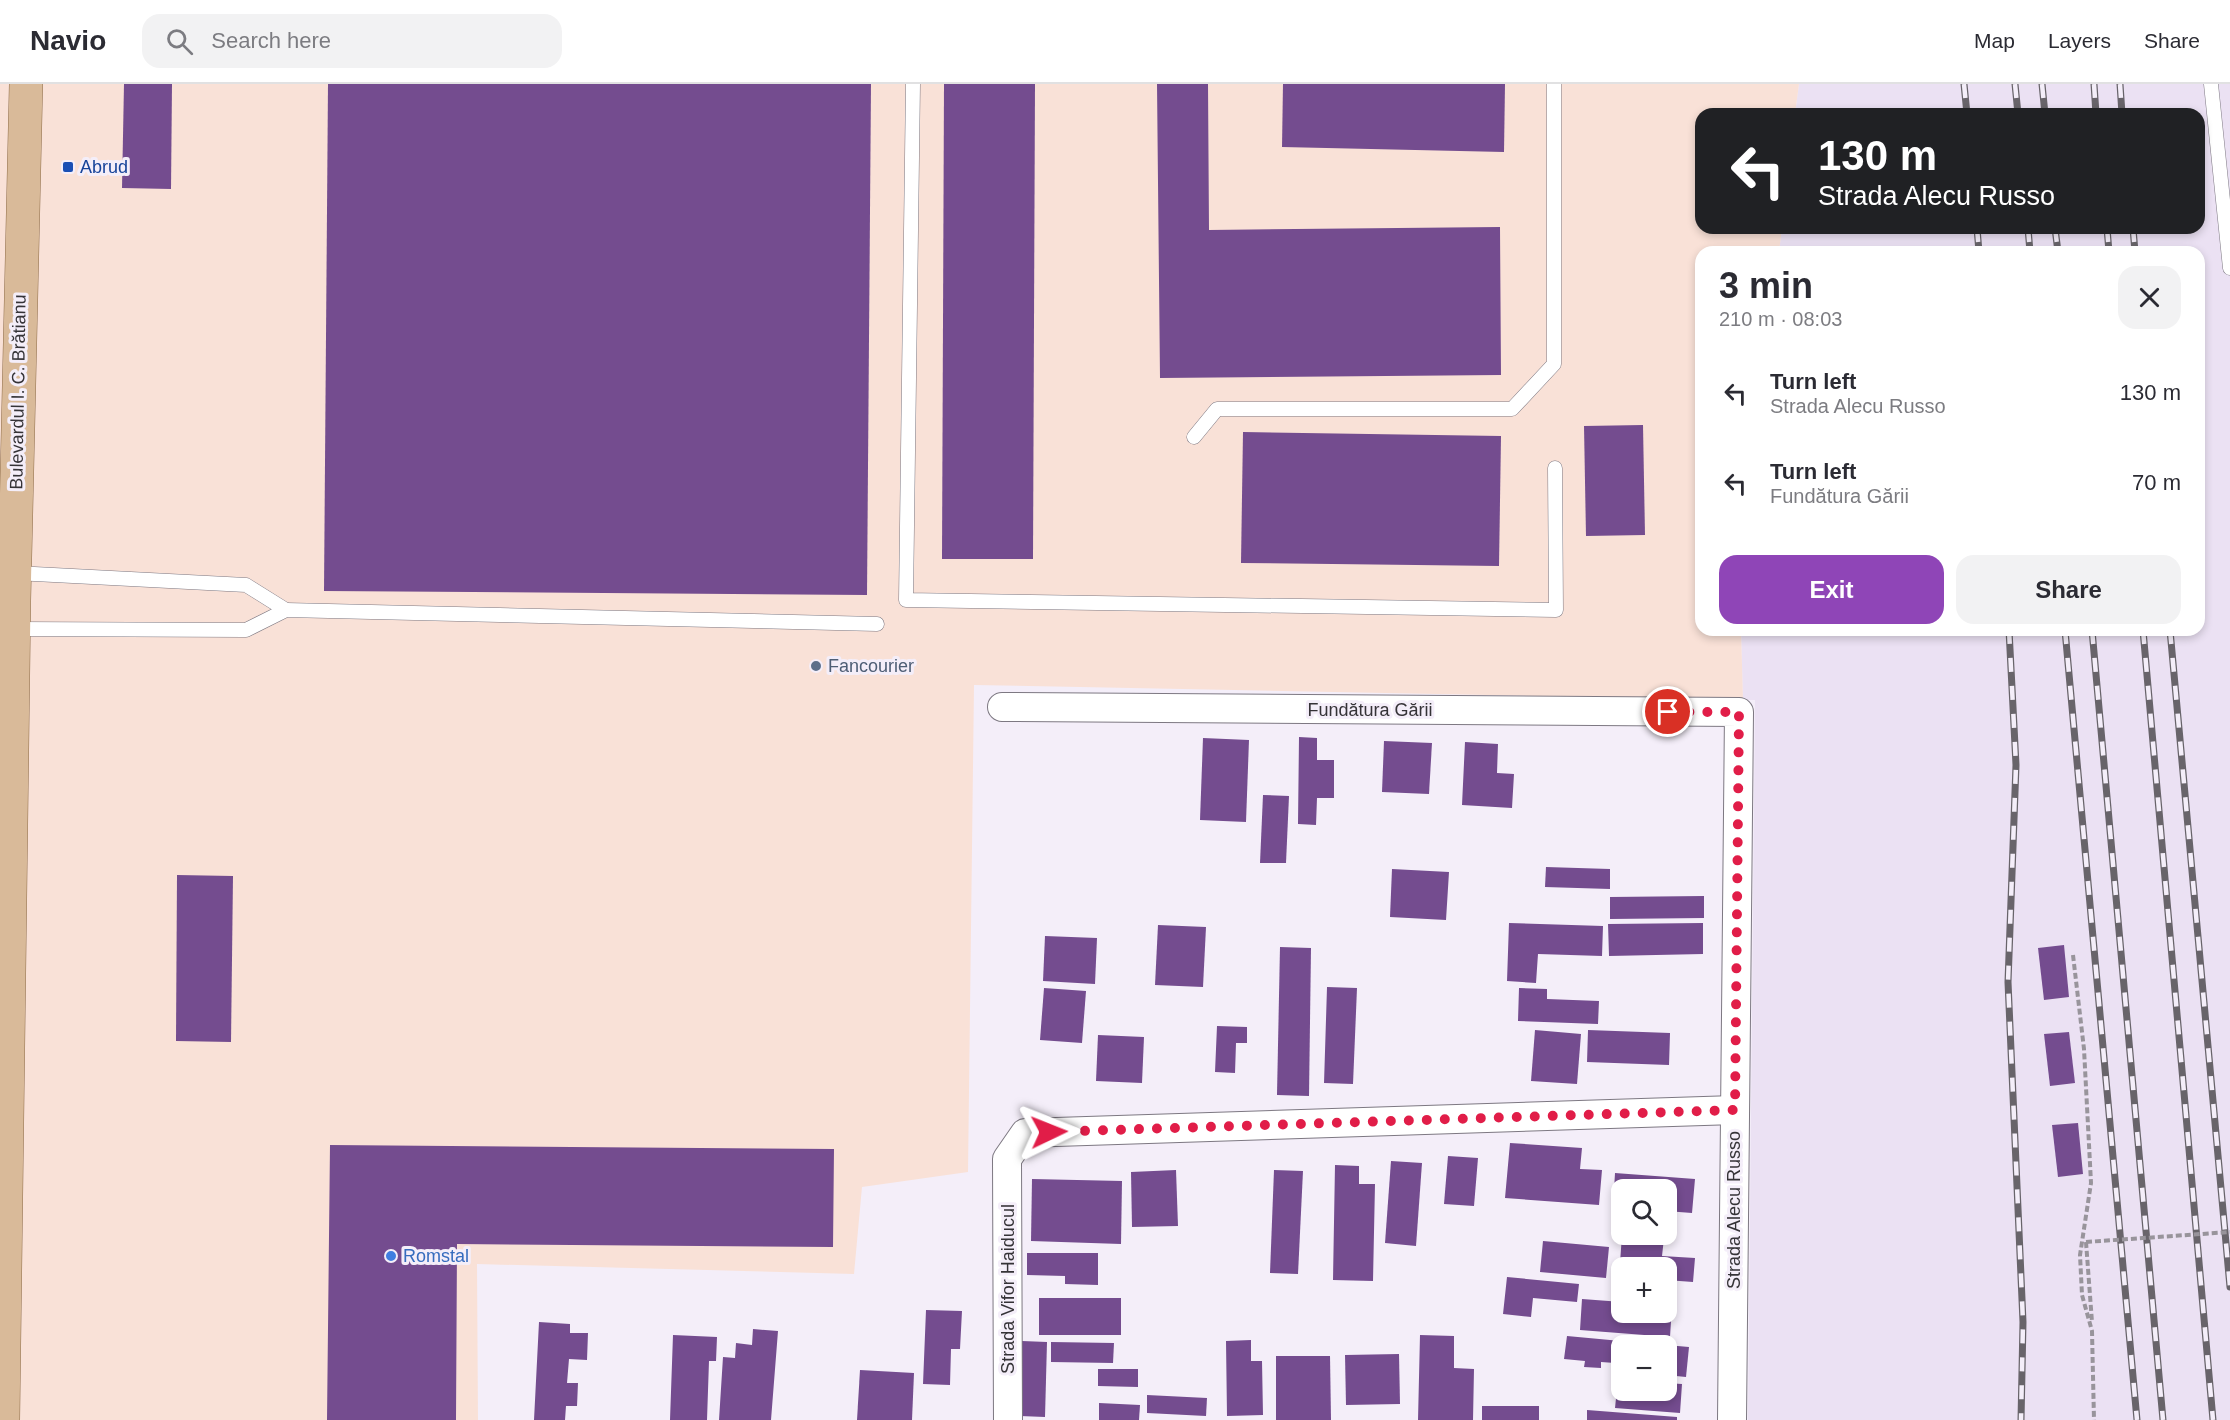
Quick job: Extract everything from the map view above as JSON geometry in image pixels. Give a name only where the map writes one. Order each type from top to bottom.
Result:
[{"type":"main road","name":"Bulevardul I. C. Brătianu","points":[[3,1420],[2,1255],[11,600],[9,355],[26,84]]},
{"type":"street","name":"Fundătura Gării","points":[[1002,707],[1739,712]]},
{"type":"street","name":"Strada Alecu Russo","points":[[1732,1420],[1739,712]]},
{"type":"street","name":"Strada Vifor Haiducul","points":[[1008,1420],[1007,1159],[1025,1133],[1735,1110]]},
{"type":"lane","points":[[913,84],[906,600],[1556,610],[1555,468]]},
{"type":"lane","points":[[1194,437],[1217,409],[1512,410],[1554,364],[1554,84]]},
{"type":"lane","points":[[2211,84],[2230,268]]},
{"type":"lane","points":[[11,600],[246,585],[286,610]]},
{"type":"lane","points":[[11,600],[246,630],[286,610],[877,624]]},
{"type":"path","points":[[2073,955],[2084,1049],[2091,1183],[2080,1255],[2082,1295],[2092,1331]]},
{"type":"path","points":[[2094,1420],[2092,1331],[2086,1242],[2230,1233]]},
{"type":"shaded area","points":[[0,84],[1799,84],[1796,108],[1695,108],[1695,234],[1781,234],[1780,246],[1695,246],[1695,636],[1741,636],[1743,700],[974,685],[968,1172],[862,1187],[854,1274],[477,1264],[478,1420],[0,1420]]},
{"type":"shaded area","points":[[1799,84],[2230,84],[2230,1420],[1748,1420],[1755,700],[1743,700],[1741,636],[2205,636],[2205,246],[1780,246],[1781,234],[2205,234],[2205,108],[1796,108]]},
{"type":"building","points":[[124,84],[172,84],[171,189],[122,188]]},
{"type":"building","points":[[328,84],[871,84],[867,595],[324,591]]},
{"type":"building","points":[[944,84],[1035,84],[1033,559],[942,559]]},
{"type":"building","points":[[1157,84],[1208,84],[1209,230],[1500,227],[1501,375],[1160,378]]},
{"type":"building","points":[[1283,84],[1505,84],[1504,152],[1282,147]]},
{"type":"building","points":[[1643,425],[1645,535],[1586,536],[1584,426]]},
{"type":"building","points":[[1243,432],[1501,436],[1499,566],[1241,563]]},
{"type":"building","points":[[1299,737],[1317,738],[1317,760],[1334,760],[1334,798],[1317,798],[1316,825],[1298,824]]},
{"type":"building","points":[[1203,738],[1249,740],[1246,822],[1200,820]]},
{"type":"building","points":[[1384,741],[1432,743],[1429,794],[1382,792]]},
{"type":"building","points":[[1465,742],[1498,744],[1497,773],[1514,774],[1512,808],[1462,805]]},
{"type":"building","points":[[1263,795],[1289,796],[1286,863],[1260,863]]},
{"type":"building","points":[[1546,867],[1610,869],[1610,889],[1545,887]]},
{"type":"building","points":[[1392,869],[1449,872],[1446,920],[1390,917]]},
{"type":"building","points":[[177,875],[233,876],[231,1042],[176,1041]]},
{"type":"building","points":[[1704,896],[1704,918],[1610,919],[1610,897]]},
{"type":"building","points":[[1509,923],[1603,926],[1602,956],[1538,954],[1536,983],[1507,981]]},
{"type":"building","points":[[1703,923],[1703,954],[1609,956],[1608,924]]},
{"type":"building","points":[[1158,925],[1206,927],[1203,987],[1155,985]]},
{"type":"building","points":[[1045,936],[1097,938],[1095,984],[1043,981]]},
{"type":"building","points":[[2064,945],[2069,997],[2044,1000],[2038,948]]},
{"type":"building","points":[[1280,947],[1311,948],[1309,1096],[1277,1095]]},
{"type":"building","points":[[1327,987],[1357,988],[1353,1084],[1324,1083]]},
{"type":"building","points":[[1044,988],[1086,991],[1082,1043],[1040,1040]]},
{"type":"building","points":[[1519,988],[1547,989],[1547,999],[1599,1001],[1598,1024],[1518,1021]]},
{"type":"building","points":[[1217,1026],[1247,1027],[1247,1043],[1236,1043],[1235,1073],[1215,1072]]},
{"type":"building","points":[[1535,1030],[1581,1034],[1577,1084],[1531,1081]]},
{"type":"building","points":[[1588,1030],[1670,1033],[1669,1065],[1587,1062]]},
{"type":"building","points":[[2069,1032],[2075,1083],[2050,1086],[2044,1034]]},
{"type":"building","points":[[1098,1035],[1144,1037],[1142,1083],[1096,1081]]},
{"type":"building","points":[[2078,1123],[2083,1174],[2058,1177],[2052,1125]]},
{"type":"building","points":[[1510,1143],[1582,1148],[1580,1169],[1602,1170],[1599,1205],[1505,1198]]},
{"type":"building","points":[[330,1145],[834,1149],[833,1247],[457,1244],[456,1420],[327,1420]]},
{"type":"building","points":[[1448,1156],[1478,1158],[1474,1206],[1444,1204]]},
{"type":"building","points":[[1391,1161],[1422,1163],[1416,1246],[1385,1243]]},
{"type":"building","points":[[1335,1165],[1359,1166],[1359,1184],[1375,1184],[1373,1281],[1333,1280]]},
{"type":"building","points":[[1176,1170],[1178,1226],[1132,1227],[1131,1172]]},
{"type":"building","points":[[1274,1170],[1303,1171],[1298,1274],[1270,1273]]},
{"type":"building","points":[[1615,1173],[1695,1179],[1692,1213],[1677,1212],[1677,1179],[1615,1179]]},
{"type":"building","points":[[1032,1179],[1122,1181],[1121,1244],[1031,1241]]},
{"type":"building","points":[[1543,1241],[1609,1247],[1606,1278],[1540,1272]]},
{"type":"building","points":[[1621,1245],[1663,1245],[1662,1256],[1695,1258],[1693,1282],[1677,1281],[1677,1257],[1620,1257]]},
{"type":"building","points":[[1027,1253],[1098,1253],[1098,1285],[1065,1284],[1065,1276],[1027,1275]]},
{"type":"building","points":[[1507,1277],[1579,1284],[1577,1302],[1533,1298],[1531,1317],[1503,1314]]},
{"type":"building","points":[[1039,1298],[1121,1298],[1121,1335],[1039,1335]]},
{"type":"building","points":[[1582,1299],[1611,1301],[1611,1323],[1671,1323],[1670,1335],[1580,1330]]},
{"type":"building","points":[[926,1310],[962,1311],[960,1349],[951,1349],[950,1385],[923,1384]]},
{"type":"building","points":[[539,1322],[570,1324],[570,1333],[588,1333],[587,1360],[569,1359],[567,1383],[578,1383],[577,1406],[566,1406],[565,1420],[534,1420]]},
{"type":"building","points":[[753,1329],[778,1331],[771,1420],[719,1420],[723,1357],[735,1358],[736,1343],[752,1345]]},
{"type":"building","points":[[673,1335],[717,1337],[716,1361],[709,1361],[707,1420],[670,1420]]},
{"type":"building","points":[[1420,1335],[1454,1336],[1454,1368],[1474,1369],[1473,1420],[1418,1420]]},
{"type":"building","points":[[1567,1336],[1611,1340],[1611,1363],[1601,1362],[1601,1368],[1584,1367],[1585,1361],[1564,1359]]},
{"type":"building","points":[[1251,1340],[1251,1361],[1262,1361],[1263,1415],[1227,1416],[1226,1341]]},
{"type":"building","points":[[1022,1341],[1047,1342],[1045,1417],[1020,1416]]},
{"type":"building","points":[[1051,1342],[1114,1343],[1113,1363],[1051,1362]]},
{"type":"building","points":[[1677,1346],[1689,1347],[1686,1377],[1677,1376]]},
{"type":"building","points":[[1399,1354],[1400,1404],[1346,1405],[1345,1355]]},
{"type":"building","points":[[1276,1356],[1330,1356],[1331,1420],[1276,1420]]},
{"type":"building","points":[[1098,1369],[1138,1369],[1138,1387],[1098,1386]]},
{"type":"building","points":[[860,1370],[914,1373],[912,1420],[857,1420]]},
{"type":"building","points":[[1677,1384],[1682,1384],[1680,1413],[1615,1408],[1616,1401],[1677,1401]]},
{"type":"building","points":[[1147,1395],[1207,1398],[1206,1416],[1147,1413]]},
{"type":"building","points":[[1099,1403],[1140,1405],[1139,1420],[1099,1420]]},
{"type":"building","points":[[1482,1406],[1539,1406],[1539,1420],[1482,1420]]},
{"type":"building","points":[[1587,1410],[1677,1417],[1677,1420],[1587,1420]]},
{"type":"railway","points":[[1964,84],[1966,108]]},
{"type":"railway","points":[[2015,84],[2017,108]]},
{"type":"railway","points":[[2042,84],[2044,108]]},
{"type":"railway","points":[[2094,84],[2096,108]]},
{"type":"railway","points":[[2120,84],[2122,108]]},
{"type":"railway","points":[[1978,234],[1978,246]]},
{"type":"railway","points":[[2028,234],[2030,246]]},
{"type":"railway","points":[[2056,234],[2057,246]]},
{"type":"railway","points":[[2108,234],[2108,246]]},
{"type":"railway","points":[[2134,234],[2134,246]]},
{"type":"railway","points":[[2009,636],[2016,765],[2008,982],[2023,1322],[2021,1420]]},
{"type":"railway","points":[[2066,636],[2137,1420]]},
{"type":"railway","points":[[2093,636],[2163,1420]]},
{"type":"railway","points":[[2144,636],[2213,1420]]},
{"type":"railway","points":[[2171,636],[2230,1287]]},
{"type":"place","name":"Abrud","points":[[68,167]]},
{"type":"place","name":"Fancourier","points":[[816,666]]},
{"type":"place","name":"Romstal","points":[[391,1256]]},
{"type":"route","points":[[1049,1132],[1735,1110],[1739,712],[1668,712]]}]
